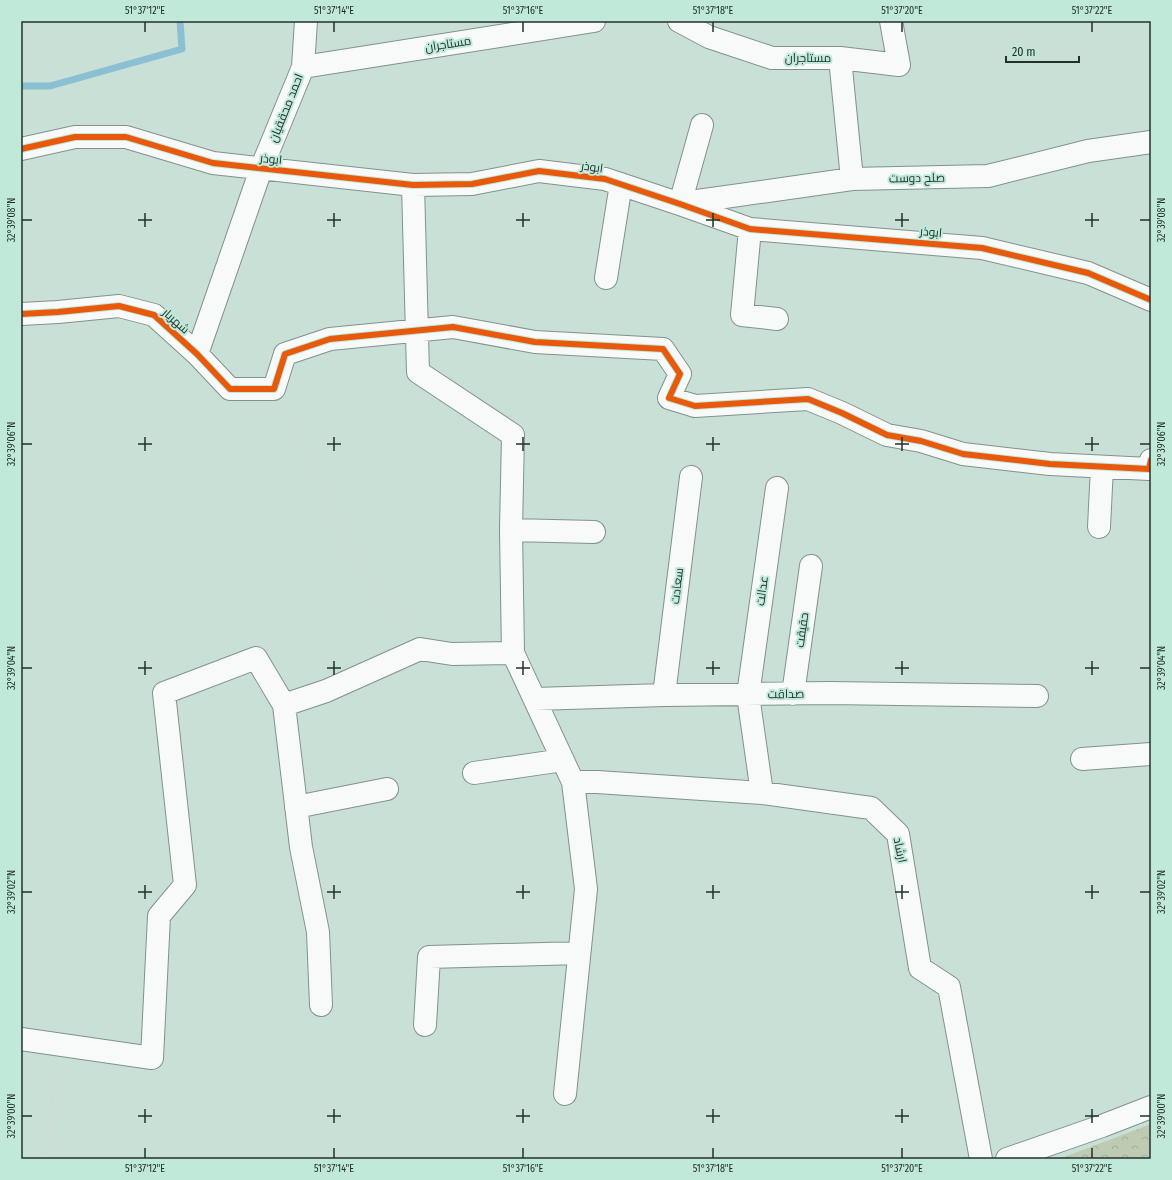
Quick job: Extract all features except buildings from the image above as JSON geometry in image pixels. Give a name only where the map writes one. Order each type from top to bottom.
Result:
[{"type":"street","name":"احمد محققیان","points":[[197,354],[261,169],[303,67],[306,21]]},
{"type":"street","name":"مستاجران","points":[[303,67],[594,21]]},
{"type":"street","name":"مستاجران","points":[[679,21],[709,37],[772,58],[840,58],[899,65],[891,21]]},
{"type":"street","points":[[840,58],[852,179]]},
{"type":"street","points":[[680,204],[704,129]]},
{"type":"street","name":"ابوذر","points":[[21,149],[75,137],[126,137],[214,163],[413,185],[472,184],[539,171],[605,179],[750,229],[982,248],[1088,273],[1151,300]]},
{"type":"street","name":"صلح دوست","points":[[680,204],[852,179],[988,176],[1088,151],[1151,142]]},
{"type":"street","points":[[606,278],[621,184]]},
{"type":"street","points":[[413,185],[418,372],[512,435],[511,530],[513,653],[573,782],[586,889],[565,1094]]},
{"type":"street","points":[[750,229],[742,315],[777,319]]},
{"type":"street","name":"شهریار","points":[[21,314],[119,306],[154,315],[197,354],[230,390],[274,390]]},
{"type":"street","points":[[274,390],[285,354],[330,339],[453,327],[535,342],[663,349],[680,374],[669,398],[695,406],[808,399],[842,413],[887,435],[921,441],[963,454],[1050,464],[1149,469],[1151,460]]},
{"type":"street","points":[[1099,527],[1102,467]]},
{"type":"street","name":"سعادت","points":[[664,695],[690,477]]},
{"type":"street","name":"عدالت","points":[[762,793],[748,695],[777,488]]},
{"type":"street","points":[[511,530],[594,532]]},
{"type":"street","name":"حقیقت","points":[[793,694],[811,566]]},
{"type":"street","points":[[284,705],[326,691],[420,649],[452,654],[513,653]]},
{"type":"street","points":[[21,1039],[152,1058],[159,916],[185,885],[164,693],[256,658],[284,705],[301,847],[318,932],[321,1005]]},
{"type":"street","name":"صداقت","points":[[535,699],[664,695],[830,693],[1037,696]]},
{"type":"street","points":[[1082,759],[1151,754]]},
{"type":"street","points":[[474,773],[563,760]]},
{"type":"street","name":"ارشاد","points":[[573,782],[597,782],[762,793],[871,808],[898,834],[920,968],[949,987],[981,1159]]},
{"type":"street","points":[[296,807],[387,789]]},
{"type":"street","points":[[424,1025],[429,957],[579,953]]},
{"type":"street","points":[[1007,1159],[1039,1153],[1151,1107]]},
{"type":"path","points":[[274,390],[351,552],[420,649]]},
{"type":"path","points":[[46,1159],[58,1044]]},
{"type":"green space","points":[[1151,1124],[1151,1159],[1059,1159]]},
{"type":"waterway","points":[[21,86],[50,86],[182,49],[180,21]]},
{"type":"cycle path","points":[[21,149],[75,137],[126,137],[213,163],[413,185],[472,184],[539,171],[605,179],[750,229],[982,248],[1088,273],[1151,300]]},
{"type":"cycle path","points":[[21,314],[119,306],[154,315],[197,354],[230,389],[274,389],[285,354],[330,339],[453,327],[535,342],[663,349],[680,374],[669,398],[695,406],[808,399],[842,413],[887,435],[921,441],[963,454],[1050,464],[1149,469],[1151,460]]}]
